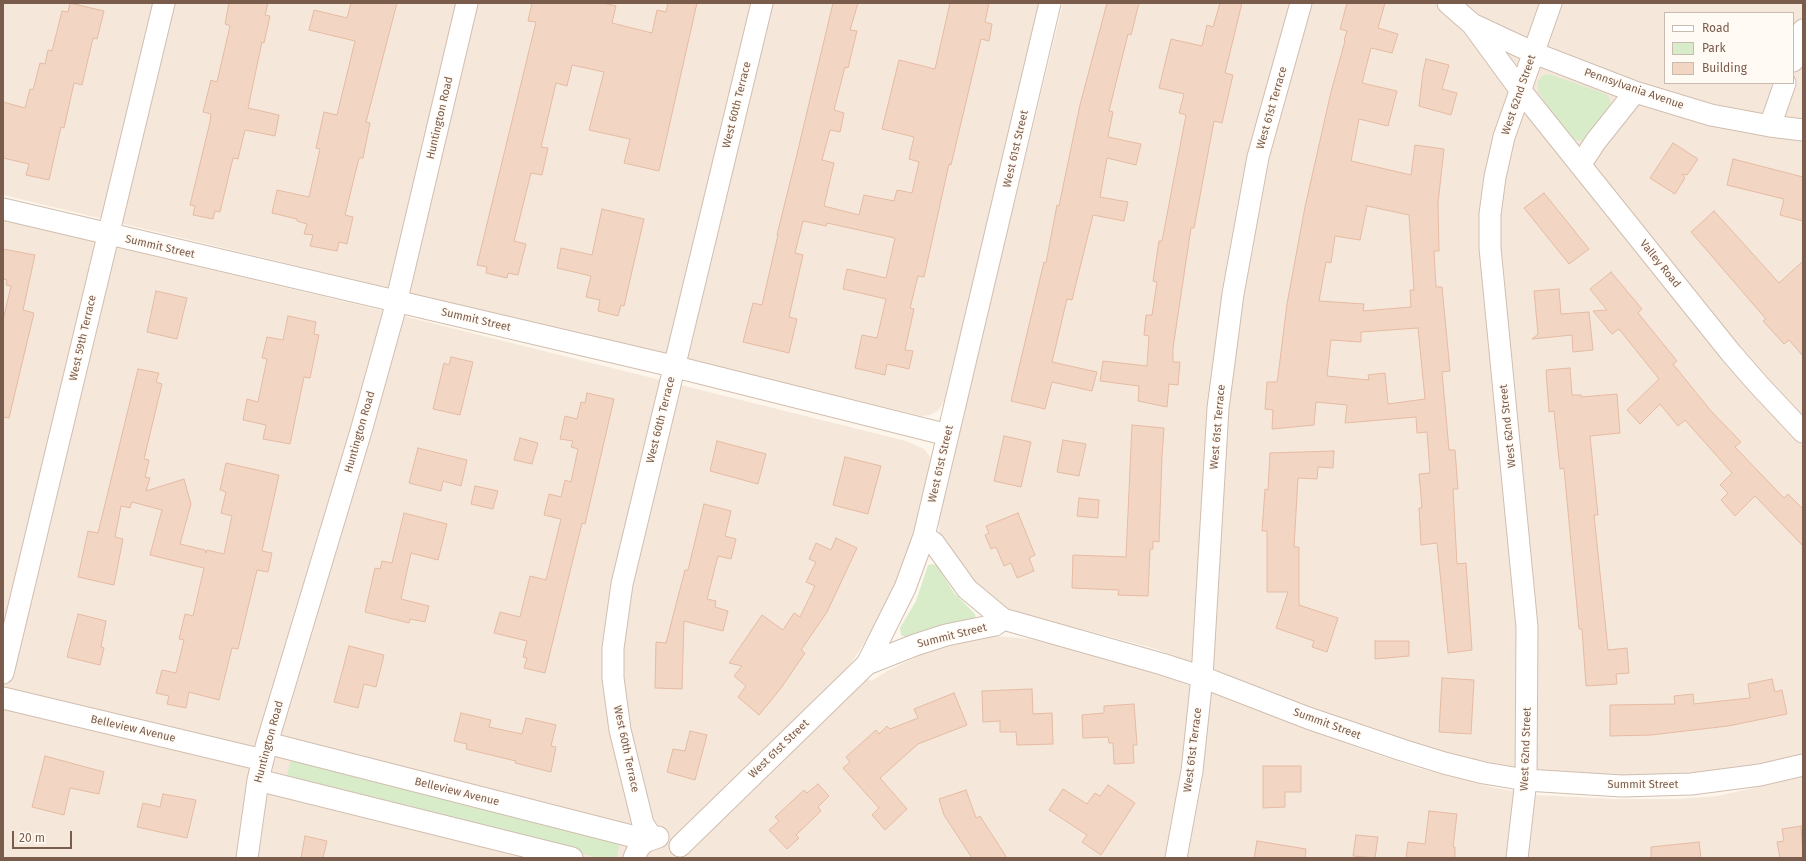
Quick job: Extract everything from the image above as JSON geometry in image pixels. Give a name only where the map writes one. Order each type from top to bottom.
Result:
[{"type":"street","name":"West 59th Terrace","points":[[3,673],[164,3]]},
{"type":"street","name":"Huntington Road","points":[[247,858],[263,761],[361,431],[397,302],[467,3]]},
{"type":"street","name":"West 60th Terrace","points":[[650,839],[643,824],[620,730],[613,678],[613,648],[622,584],[762,3]]},
{"type":"street","name":"West 61st Street","points":[[683,852],[866,664],[905,588],[924,536],[1050,3]]},
{"type":"street","name":"West 61st Terrace","points":[[1176,858],[1192,771],[1202,676],[1218,408],[1233,294],[1258,157],[1301,3]]},
{"type":"street","name":"Pennsylvania Avenue","points":[[1448,3],[1472,24],[1521,91]]},
{"type":"street","name":"West 62nd Street","points":[[1517,858],[1526,780],[1527,627],[1490,248],[1490,214],[1504,137],[1551,3]]},
{"type":"street","name":"Pennsylvania Avenue","points":[[1472,24],[1534,53],[1635,92],[1711,115],[1770,126],[1803,130]]},
{"type":"street","points":[[1794,58],[1803,30]]},
{"type":"street","points":[[1770,126],[1785,84]]},
{"type":"street","name":"Valley Road","points":[[1521,91],[1731,353],[1803,432]]},
{"type":"street","points":[[1580,165],[1596,141],[1635,92]]},
{"type":"street","name":"Summit Street","points":[[3,209],[674,366],[948,435]]},
{"type":"street","points":[[924,536],[934,543],[967,589],[1003,619]]},
{"type":"street","name":"Summit Street","points":[[866,664],[915,644],[946,635],[995,625],[1003,619],[1117,650],[1202,676],[1308,718],[1402,750],[1484,773],[1526,780],[1622,786],[1691,784],[1760,775],[1803,765]]},
{"type":"street","name":"Belleview Avenue","points":[[3,698],[263,761],[650,839],[661,836],[669,838],[683,852]]},
{"type":"street","name":"Belleview Avenue","points":[[263,761],[572,858]]},
{"type":"street","points":[[634,858],[638,849],[650,839]]},
{"type":"shaded area","points":[[3,3],[1041,3],[944,401],[939,410],[930,415],[922,416],[3,195]]},
{"type":"shaded area","points":[[1063,3],[1803,3],[1803,755],[1748,767],[1698,774],[1646,778],[1555,775],[1474,761],[1429,748],[1329,714],[1156,649],[1085,630],[1015,614],[986,597],[940,536],[938,522],[941,504]]},
{"type":"shaded area","points":[[3,220],[359,305],[906,441],[924,449],[931,458],[930,471],[915,532],[897,582],[875,625],[852,662],[871,681],[891,669],[929,651],[966,640],[996,636],[1029,639],[1083,651],[1147,671],[1232,700],[1361,749],[1418,768],[1496,788],[1537,795],[1615,799],[1676,799],[1717,796],[1803,777],[1803,858],[3,858]]},
{"type":"green space","points":[[1549,74],[1606,94],[1610,99],[1611,106],[1608,114],[1584,140],[1578,141],[1570,137],[1562,128],[1538,91],[1538,82],[1542,76]]},
{"type":"green space","points":[[933,564],[937,566],[954,593],[975,614],[976,619],[906,638],[901,635],[900,628],[916,601],[928,565]]},
{"type":"green space","points":[[294,760],[620,842],[617,857],[599,858],[429,817],[289,779],[287,774],[290,763]]},
{"type":"building","points":[[70,3],[104,11],[97,39],[93,38],[82,85],[74,83],[64,128],[61,127],[49,180],[26,175],[29,164],[3,158],[3,102],[25,108],[30,89],[33,90],[40,63],[45,64],[48,50],[52,51],[62,11],[68,12]]},
{"type":"building","points":[[229,3],[268,3],[265,15],[270,16],[264,43],[262,42],[248,108],[279,115],[275,136],[245,130],[238,159],[233,158],[220,212],[215,211],[213,219],[193,215],[195,206],[190,205],[210,122],[211,114],[203,112],[211,80],[217,82],[230,26],[225,24]]},
{"type":"building","points":[[351,3],[397,3],[366,122],[370,123],[363,158],[359,158],[345,215],[353,217],[347,244],[339,242],[337,251],[310,246],[313,235],[304,234],[307,224],[297,221],[297,219],[272,213],[277,190],[309,197],[320,149],[316,148],[324,112],[337,115],[355,41],[309,30],[314,10],[347,18]]},
{"type":"building","points":[[532,3],[603,3],[616,6],[612,23],[652,33],[657,10],[666,12],[668,3],[697,3],[659,171],[624,163],[630,139],[589,130],[604,72],[572,65],[567,86],[556,83],[541,147],[548,148],[542,175],[531,173],[514,241],[526,244],[518,275],[508,273],[507,278],[486,273],[487,267],[477,265],[536,22],[528,21]]},
{"type":"building","points":[[833,3],[858,3],[850,30],[857,31],[848,68],[845,67],[834,110],[844,113],[840,132],[830,130],[822,160],[834,163],[824,206],[859,215],[864,195],[894,201],[897,190],[912,193],[919,162],[909,159],[914,137],[882,129],[899,60],[935,69],[950,3],[989,3],[985,22],[992,24],[989,41],[981,39],[951,165],[949,164],[924,277],[918,276],[910,308],[914,309],[905,350],[913,351],[909,369],[887,364],[885,375],[855,368],[862,335],[877,338],[886,299],[843,289],[847,269],[886,278],[895,238],[827,223],[826,226],[803,221],[795,253],[803,255],[789,317],[797,319],[789,353],[743,342],[753,303],[762,305],[777,235]]},
{"type":"building","points":[[1107,3],[1139,3],[1131,35],[1128,34],[1109,111],[1113,112],[1108,137],[1141,144],[1136,165],[1107,158],[1100,197],[1128,202],[1124,221],[1093,215],[1072,300],[1067,299],[1052,362],[1097,372],[1092,391],[1052,382],[1045,409],[1011,401],[1044,262],[1046,263],[1057,205],[1059,206],[1080,105]]},
{"type":"building","points":[[1220,3],[1242,3],[1225,73],[1233,75],[1222,123],[1214,121],[1194,228],[1191,228],[1173,348],[1173,362],[1180,362],[1178,385],[1169,384],[1167,407],[1138,401],[1139,386],[1100,381],[1103,361],[1147,366],[1149,336],[1144,335],[1146,315],[1152,315],[1157,282],[1153,281],[1159,241],[1162,241],[1186,115],[1179,113],[1184,94],[1159,88],[1171,39],[1202,46],[1207,25],[1213,27]]},
{"type":"building","points":[[1347,3],[1385,3],[1378,28],[1398,34],[1392,53],[1371,48],[1362,83],[1397,91],[1388,126],[1359,119],[1351,161],[1411,175],[1415,145],[1444,149],[1438,203],[1439,251],[1434,251],[1436,287],[1442,287],[1450,371],[1442,372],[1449,450],[1455,450],[1458,489],[1453,489],[1457,564],[1466,563],[1472,650],[1448,653],[1437,543],[1421,545],[1419,508],[1422,508],[1419,474],[1430,473],[1427,432],[1417,433],[1416,417],[1345,423],[1347,405],[1316,402],[1314,425],[1272,429],[1273,410],[1265,409],[1267,382],[1277,382],[1287,304],[1305,207],[1331,92],[1347,31],[1340,29]],"holes":[[[1367,206],[1409,215],[1414,290],[1410,290],[1411,307],[1363,311],[1364,304],[1319,301],[1326,262],[1331,263],[1335,236],[1360,240]],[[1418,328],[1425,399],[1388,404],[1385,373],[1368,375],[1369,380],[1327,376],[1331,340],[1361,342],[1361,332]]]},
{"type":"building","points":[[1426,59],[1449,65],[1442,89],[1457,93],[1451,115],[1419,106]]},
{"type":"building","points":[[1673,143],[1698,159],[1687,175],[1682,174],[1685,178],[1675,194],[1650,178]]},
{"type":"building","points":[[1733,159],[1803,177],[1803,221],[1780,215],[1784,199],[1727,185]]},
{"type":"building","points":[[1544,193],[1589,249],[1569,264],[1524,208]]},
{"type":"building","points":[[602,209],[644,219],[624,306],[621,305],[618,316],[598,311],[600,300],[586,297],[591,276],[557,268],[561,248],[592,255]]},
{"type":"building","points":[[1714,211],[1779,283],[1803,261],[1803,356],[1789,340],[1784,344],[1763,321],[1766,319],[1691,232]]},
{"type":"building","points":[[3,249],[35,255],[23,310],[34,313],[9,418],[3,417],[3,320],[11,286],[6,285],[7,280],[3,279]]},
{"type":"building","points":[[1611,272],[1642,309],[1638,313],[1677,361],[1673,364],[1711,411],[1741,442],[1735,447],[1784,498],[1788,494],[1803,509],[1803,546],[1755,496],[1735,516],[1721,500],[1728,493],[1720,485],[1732,473],[1685,420],[1678,426],[1660,404],[1640,424],[1627,410],[1659,379],[1619,329],[1612,334],[1593,311],[1607,310],[1590,289]]},
{"type":"building","points":[[1559,289],[1561,314],[1589,312],[1593,350],[1573,352],[1572,335],[1532,339],[1538,334],[1534,291]]},
{"type":"building","points":[[156,291],[187,298],[177,339],[147,332]]},
{"type":"building","points":[[288,316],[316,322],[314,334],[319,335],[310,378],[304,377],[290,444],[263,439],[266,425],[243,420],[247,399],[258,402],[267,359],[262,358],[267,337],[283,340]]},
{"type":"building","points":[[451,357],[473,362],[460,415],[433,409],[444,363],[449,365]]},
{"type":"building","points":[[1570,368],[1572,395],[1581,395],[1581,397],[1617,394],[1620,433],[1590,436],[1598,515],[1594,515],[1608,650],[1627,648],[1629,673],[1616,674],[1617,684],[1586,686],[1582,629],[1579,629],[1564,468],[1560,469],[1554,411],[1549,412],[1546,370]]},
{"type":"building","points":[[138,369],[159,373],[156,382],[162,384],[144,459],[149,460],[145,477],[150,478],[146,491],[184,479],[191,504],[180,544],[205,550],[206,553],[207,550],[224,554],[232,516],[221,513],[226,492],[220,490],[226,463],[279,475],[262,551],[272,553],[268,572],[257,570],[238,649],[232,648],[219,700],[189,692],[186,708],[167,704],[169,696],[156,693],[162,670],[176,673],[184,640],[179,639],[185,614],[193,616],[204,568],[150,555],[162,510],[132,502],[130,508],[121,506],[115,537],[123,539],[114,585],[78,577],[88,531],[98,533]]},
{"type":"building","points":[[587,393],[614,399],[585,524],[582,523],[545,673],[524,668],[527,658],[523,657],[527,641],[494,633],[500,612],[520,617],[530,576],[546,580],[561,519],[544,515],[549,494],[561,497],[565,480],[571,482],[578,449],[571,447],[573,441],[560,439],[565,416],[577,419],[581,402],[585,403]]},
{"type":"building","points":[[1132,425],[1164,428],[1159,542],[1153,541],[1153,549],[1150,549],[1148,596],[1118,595],[1119,590],[1072,588],[1073,555],[1126,557]]},
{"type":"building","points":[[1004,436],[1031,442],[1021,487],[994,481]]},
{"type":"building","points":[[520,438],[538,443],[532,464],[514,460]]},
{"type":"building","points":[[1063,440],[1086,444],[1079,476],[1057,472]]},
{"type":"building","points":[[717,441],[766,454],[758,484],[710,471]]},
{"type":"building","points":[[418,448],[467,460],[461,486],[443,481],[441,491],[409,483]]},
{"type":"building","points":[[1334,451],[1333,468],[1318,467],[1317,479],[1298,478],[1294,547],[1299,547],[1299,605],[1338,618],[1327,652],[1312,647],[1314,641],[1276,628],[1288,592],[1267,592],[1267,531],[1262,531],[1265,489],[1268,490],[1270,453]]},
{"type":"building","points":[[845,457],[881,466],[868,514],[833,505]]},
{"type":"building","points":[[475,486],[498,491],[493,509],[471,504]]},
{"type":"building","points":[[1079,498],[1099,500],[1098,518],[1077,516]]},
{"type":"building","points":[[704,504],[731,511],[725,536],[736,539],[731,559],[718,556],[707,599],[716,601],[715,607],[728,611],[723,631],[684,621],[682,689],[655,688],[656,642],[666,643],[685,570],[688,570]]},
{"type":"building","points":[[404,513],[447,524],[438,560],[411,553],[401,599],[429,606],[425,622],[410,619],[409,623],[365,612],[375,568],[380,569],[382,561],[392,563]]},
{"type":"building","points":[[1018,513],[1035,555],[1029,558],[1034,571],[1017,578],[1011,563],[1004,566],[996,547],[991,549],[985,535],[989,533],[986,526]]},
{"type":"building","points":[[836,538],[857,548],[827,612],[801,650],[805,653],[781,688],[759,715],[738,697],[746,686],[734,676],[742,666],[729,663],[762,615],[783,630],[794,613],[800,617],[815,586],[806,582],[816,562],[809,559],[816,543],[831,550]]},
{"type":"building","points":[[78,614],[106,621],[101,647],[104,648],[100,665],[67,657]]},
{"type":"building","points":[[1375,641],[1409,641],[1409,656],[1375,659]]},
{"type":"building","points":[[349,646],[384,655],[376,687],[364,684],[358,708],[334,702]]},
{"type":"building","points":[[1442,678],[1474,680],[1471,734],[1439,732]]},
{"type":"building","points":[[1772,679],[1775,692],[1782,690],[1787,714],[1728,726],[1651,735],[1610,736],[1610,705],[1675,704],[1674,696],[1693,694],[1694,704],[1750,698],[1748,684]]},
{"type":"building","points":[[1032,689],[1033,714],[1052,713],[1053,744],[1017,745],[1016,732],[1000,732],[1000,721],[983,722],[982,691]]},
{"type":"building","points":[[954,693],[967,725],[918,744],[880,778],[907,809],[885,830],[872,815],[879,808],[843,768],[850,762],[846,757],[876,730],[879,734],[887,726],[890,729],[918,718],[914,709]]},
{"type":"building","points":[[1134,704],[1137,745],[1133,745],[1134,763],[1114,764],[1113,743],[1109,743],[1108,737],[1083,738],[1082,715],[1104,713],[1104,706]]},
{"type":"building","points":[[461,713],[491,720],[489,727],[522,734],[526,718],[556,725],[551,746],[556,747],[551,772],[515,763],[516,761],[466,749],[467,744],[454,741]]},
{"type":"building","points":[[690,731],[707,735],[695,780],[667,772],[673,749],[685,751]]},
{"type":"building","points":[[45,756],[104,772],[99,794],[70,788],[64,815],[32,807]]},
{"type":"building","points":[[1263,766],[1301,766],[1301,792],[1285,792],[1285,807],[1263,808]]},
{"type":"building","points":[[818,784],[829,796],[818,807],[821,811],[796,835],[799,838],[787,849],[769,830],[779,821],[775,817],[804,790],[807,793]]},
{"type":"building","points":[[1108,785],[1135,803],[1101,855],[1082,842],[1087,835],[1049,810],[1063,789],[1087,804],[1095,793],[1100,796]]},
{"type":"building","points":[[966,790],[976,818],[980,816],[1007,858],[972,858],[944,815],[939,799]]},
{"type":"building","points":[[163,794],[196,800],[187,838],[137,827],[143,803],[160,807]]},
{"type":"building","points":[[1429,811],[1457,814],[1453,847],[1455,847],[1455,858],[1406,858],[1408,842],[1425,844]]},
{"type":"building","points":[[1801,826],[1803,858],[1780,858],[1777,842],[1784,841],[1782,829]]},
{"type":"building","points":[[1356,835],[1378,837],[1375,858],[1353,856]]},
{"type":"building","points":[[305,836],[327,841],[323,858],[301,858]]},
{"type":"building","points":[[1257,841],[1306,849],[1305,858],[1254,858]]},
{"type":"building","points":[[1699,842],[1701,858],[1651,858],[1651,847]]}]
